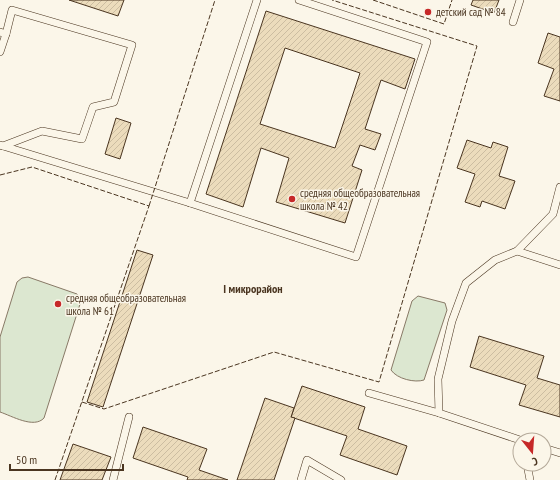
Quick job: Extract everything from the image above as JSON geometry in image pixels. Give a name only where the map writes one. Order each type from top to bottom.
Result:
[{"type":"lane","points":[[190,202],[257,0]]},
{"type":"lane","points":[[2,146],[190,202],[356,257],[427,42],[299,0]]},
{"type":"lane","points":[[513,22],[520,0]]},
{"type":"lane","points":[[0,52],[3,33],[12,10],[132,45],[114,102],[93,107],[82,139],[42,131],[2,146]]},
{"type":"lane","points":[[439,413],[438,379],[452,322],[466,283],[494,260],[517,251],[553,214],[560,187]]},
{"type":"lane","points":[[517,251],[560,265]]},
{"type":"lane","points":[[369,393],[439,413],[512,437]]},
{"type":"lane","points":[[113,480],[129,417]]},
{"type":"lane","points":[[302,480],[307,460],[341,480]]},
{"type":"green space","points":[[28,277],[77,294],[81,301],[44,418],[35,422],[23,421],[0,412],[0,337],[17,282],[22,278]]},
{"type":"green space","points":[[418,296],[445,303],[447,310],[424,380],[416,381],[406,380],[397,376],[391,370],[412,301]]},
{"type":"building","points":[[69,0],[124,0],[118,16]]},
{"type":"building","points":[[473,0],[499,0],[494,13],[471,5]]},
{"type":"building","points":[[266,11],[415,59],[405,89],[381,80],[365,129],[381,134],[375,150],[360,145],[352,166],[362,170],[345,223],[276,202],[289,158],[261,148],[243,207],[206,194]],"holes":[[[285,48],[360,73],[335,148],[260,124]]]},
{"type":"building","points":[[548,33],[560,37],[560,101],[544,96],[554,69],[538,63]]},
{"type":"building","points":[[116,118],[131,123],[120,159],[105,154]]},
{"type":"building","points":[[467,140],[491,148],[493,142],[508,147],[499,176],[515,181],[505,209],[482,201],[480,207],[465,202],[475,174],[457,168]]},
{"type":"building","points":[[137,250],[153,255],[103,407],[87,402]]},
{"type":"building","points":[[479,336],[544,356],[537,378],[560,385],[560,417],[519,405],[526,385],[470,367]]},
{"type":"building","points":[[302,386],[365,407],[358,429],[407,446],[397,475],[340,455],[347,436],[291,417]]},
{"type":"building","points":[[265,398],[294,408],[291,417],[295,418],[274,480],[237,480]]},
{"type":"building","points":[[143,427],[207,449],[199,470],[228,480],[187,480],[188,477],[133,458]]},
{"type":"building","points":[[73,444],[111,457],[102,480],[60,480]]},
{"type":"fence","points":[[149,206],[215,0]]},
{"type":"fence","points":[[82,402],[104,409],[274,352],[379,382],[477,46],[332,0]]},
{"type":"fence","points":[[373,0],[444,24],[452,0]]},
{"type":"fence","points":[[0,175],[32,167],[149,206],[55,480]]},
{"type":"place","name":"детский сад № 84","points":[[428,12]]},
{"type":"place","name":"средняя общеобразовательная школа № 42","points":[[292,199]]},
{"type":"place","name":"средняя общеобразовательная школа № 61","points":[[58,304]]},
{"type":"district","name":"I микрорайон","points":[[253,289]]}]
